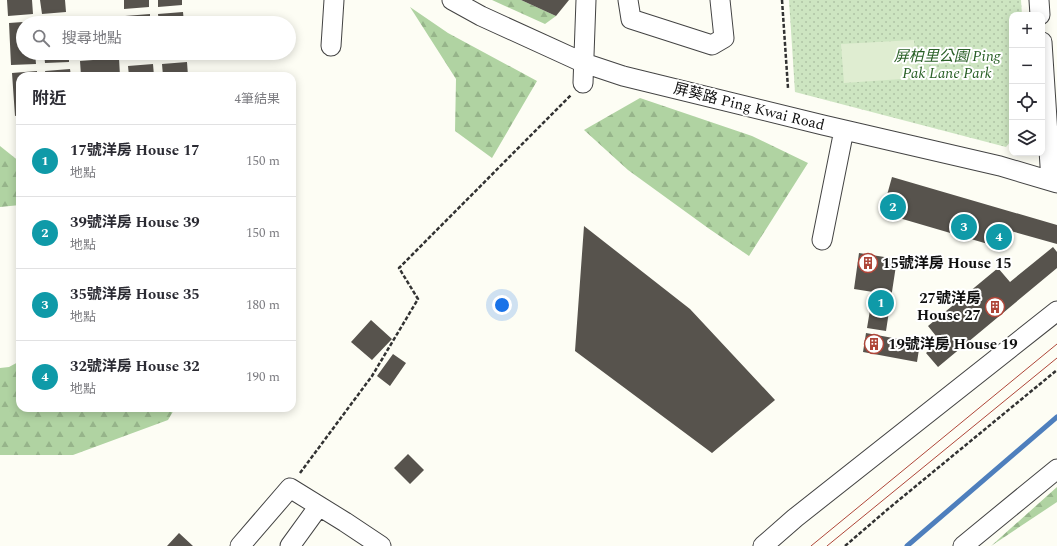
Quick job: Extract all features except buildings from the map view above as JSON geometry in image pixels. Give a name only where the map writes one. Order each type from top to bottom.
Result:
[{"type":"street","points":[[331,46],[334,0]]},
{"type":"street","name":"屏葵路 Ping Kwai Road","points":[[452,0],[481,16],[584,63],[623,76],[844,130],[1000,166],[1054,182]]},
{"type":"street","points":[[583,83],[586,0]]},
{"type":"street","points":[[628,0],[631,19],[712,45],[724,38],[720,0]]},
{"type":"street","points":[[1039,0],[1040,12]]},
{"type":"street","points":[[1043,48],[1054,182]]},
{"type":"street","points":[[822,240],[844,130]]},
{"type":"street","points":[[763,546],[795,518],[1057,311]]},
{"type":"street","points":[[964,546],[1057,469]]},
{"type":"street","points":[[240,546],[290,488],[381,546]]},
{"type":"street","points":[[290,546],[319,506]]},
{"type":"path","points":[[782,0],[788,88]]},
{"type":"path","points":[[290,488],[372,376],[418,299],[399,268],[583,83]]},
{"type":"path","points":[[845,546],[1057,370]]},
{"type":"green space","points":[[492,0],[521,0],[556,16],[545,24]]},
{"type":"green space","name":"屏柏里公園 Ping Pak Lane Park","points":[[789,0],[1021,0],[1022,12],[1009,12],[1009,144],[1006,147],[795,92]]},
{"type":"green space","points":[[410,7],[448,33],[537,81],[492,158],[455,131],[456,79]]},
{"type":"green space","points":[[914,40],[916,78],[844,83],[841,44]]},
{"type":"green space","points":[[640,98],[752,136],[808,163],[749,256],[628,170],[584,130]]},
{"type":"green space","points":[[0,146],[16,159],[16,205],[0,207]]},
{"type":"green space","points":[[16,363],[16,412],[173,412],[168,420],[73,455],[0,455],[0,368],[9,367]]},
{"type":"green space","points":[[1057,487],[1057,502],[991,546]]},
{"type":"waterway","points":[[907,546],[1057,417]]},
{"type":"tram line","points":[[811,546],[1057,344]]},
{"type":"tram line","points":[[827,546],[1057,358]]},
{"type":"place","name":"39號洋房 House 39","points":[[893,207]]},
{"type":"place","name":"35號洋房 House 35","points":[[964,227]]},
{"type":"place","name":"32號洋房 House 32","points":[[999,237]]},
{"type":"place","name":"15號洋房 House 15","points":[[868,263]]},
{"type":"place","name":"17號洋房 House 17","points":[[881,303]]},
{"type":"place","name":"27號洋房 House 27","points":[[995,307]]},
{"type":"place","name":"19號洋房 House 19","points":[[874,344]]}]
